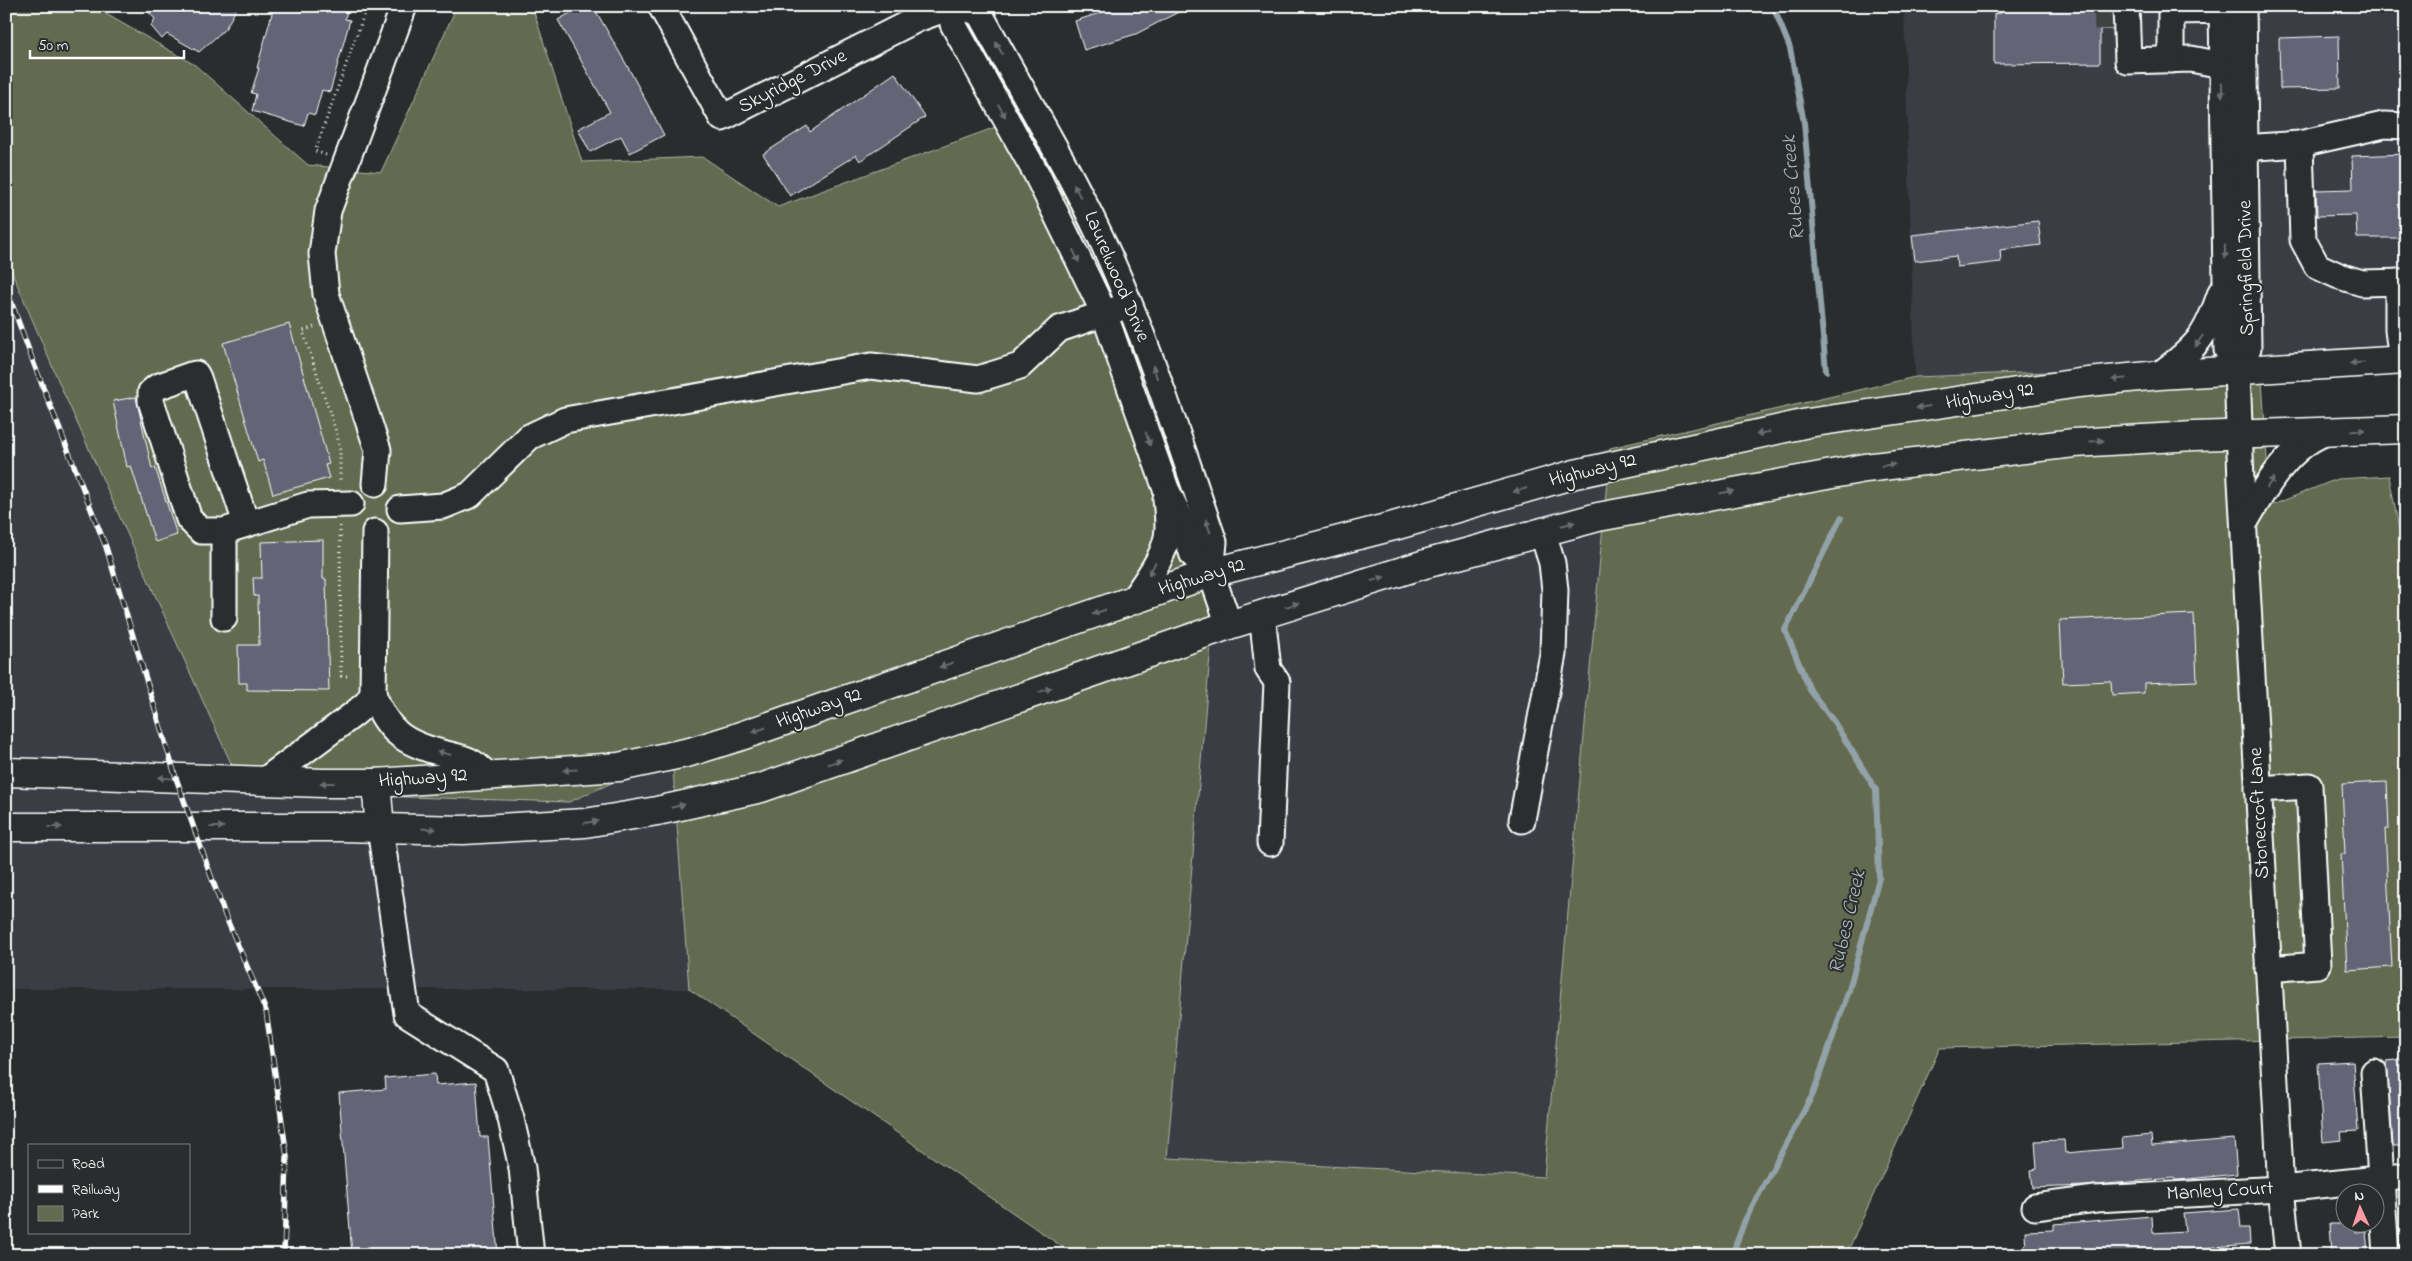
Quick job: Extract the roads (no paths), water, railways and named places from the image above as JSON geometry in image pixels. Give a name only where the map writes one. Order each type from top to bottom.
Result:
[{"type":"main road","name":"Highway 92","points":[[6,772],[376,783],[486,774],[619,767],[690,752],[1211,573],[1394,526],[1575,474],[1808,423],[2079,383],[2159,375],[2404,360]]},
{"type":"main road","points":[[6,827],[463,830],[585,823],[657,811],[761,788],[1262,614],[1542,531],[1598,517],[1725,492],[1865,468],[2074,443],[2239,434],[2406,429]]},
{"type":"main road","points":[[376,783],[380,828]]},
{"type":"street","points":[[375,484],[378,450],[326,294],[322,254],[328,211],[404,6]]},
{"type":"street","name":"Skyridge Drive","points":[[661,6],[722,118],[909,23],[953,6]]},
{"type":"street","name":"Laurelwood Drive","points":[[959,6],[953,24],[1036,173],[1104,314],[1166,489],[1181,520],[1193,555],[1211,573]]},
{"type":"street","name":"Laurelwood Drive","points":[[964,6],[980,14],[1058,155],[1110,259],[1144,339],[1214,542],[1211,573],[1229,625]]},
{"type":"street","points":[[2126,6],[2128,61],[2191,59],[2222,65]]},
{"type":"street","points":[[2171,60],[2170,9],[2232,8]]},
{"type":"street","name":"Springfield Drive","points":[[2232,8],[2222,65],[2234,149],[2225,281],[2226,350],[2237,370]]},
{"type":"street","name":"Springfield Drive","points":[[2232,8],[2234,149],[2248,348],[2237,370]]},
{"type":"street","points":[[2107,29],[2127,52]]},
{"type":"street","points":[[2234,149],[2300,144],[2375,127],[2406,126]]},
{"type":"street","points":[[2300,144],[2303,240],[2317,266],[2340,276],[2362,283],[2402,282],[2398,330],[2404,360]]},
{"type":"street","points":[[2159,375],[2196,347],[2213,316],[2225,281]]},
{"type":"street","points":[[400,509],[444,506],[470,495],[528,437],[565,420],[871,366],[978,379],[1020,366],[1059,329],[1129,305]]},
{"type":"street","name":"Stonecroft Lane","points":[[2237,370],[2268,969],[2281,1189],[2288,1255]]},
{"type":"street","points":[[224,618],[235,527],[198,378],[196,374],[191,375],[157,387],[151,392],[151,400],[189,520],[201,531],[235,527],[308,505],[345,505],[365,486],[375,484],[389,488],[395,493],[400,509],[394,524],[388,529],[375,532],[365,530],[359,526],[345,505]]},
{"type":"street","points":[[2244,524],[2283,466],[2307,441],[2316,435],[2331,431]]},
{"type":"street","name":"Laurelwood Drive","points":[[1133,600],[1147,580],[1166,541],[1168,528],[1166,489]]},
{"type":"street","points":[[1522,820],[1554,654],[1556,590],[1552,563],[1542,531]]},
{"type":"street","points":[[264,781],[367,703],[366,686],[375,532]]},
{"type":"street","points":[[1262,614],[1268,669],[1277,682],[1270,843]]},
{"type":"street","points":[[366,686],[381,716],[390,729],[405,738],[440,753],[473,761],[486,774]]},
{"type":"street","points":[[2258,789],[2309,786],[2318,965],[2268,969]]},
{"type":"street","points":[[380,828],[407,1014],[496,1070],[511,1120],[522,1168],[531,1255]]},
{"type":"street","points":[[2374,1072],[2386,1255]]},
{"type":"street","name":"Manley Court","points":[[2035,1207],[2096,1199],[2281,1189],[2406,1176]]},
{"type":"waterway","name":"Rubes Creek","points":[[1773,6],[1790,48],[1804,123],[1826,371]]},
{"type":"waterway","name":"Rubes Creek","points":[[1732,1255],[1745,1220],[1813,1094],[1849,990],[1879,878],[1876,790],[1834,722],[1810,690],[1785,630],[1841,518]]},
{"type":"tunnel","points":[[2106,6],[2107,29]]},
{"type":"railway","points":[[6,288],[106,547],[176,778],[225,915],[266,1011],[287,1157],[284,1255]]}]
